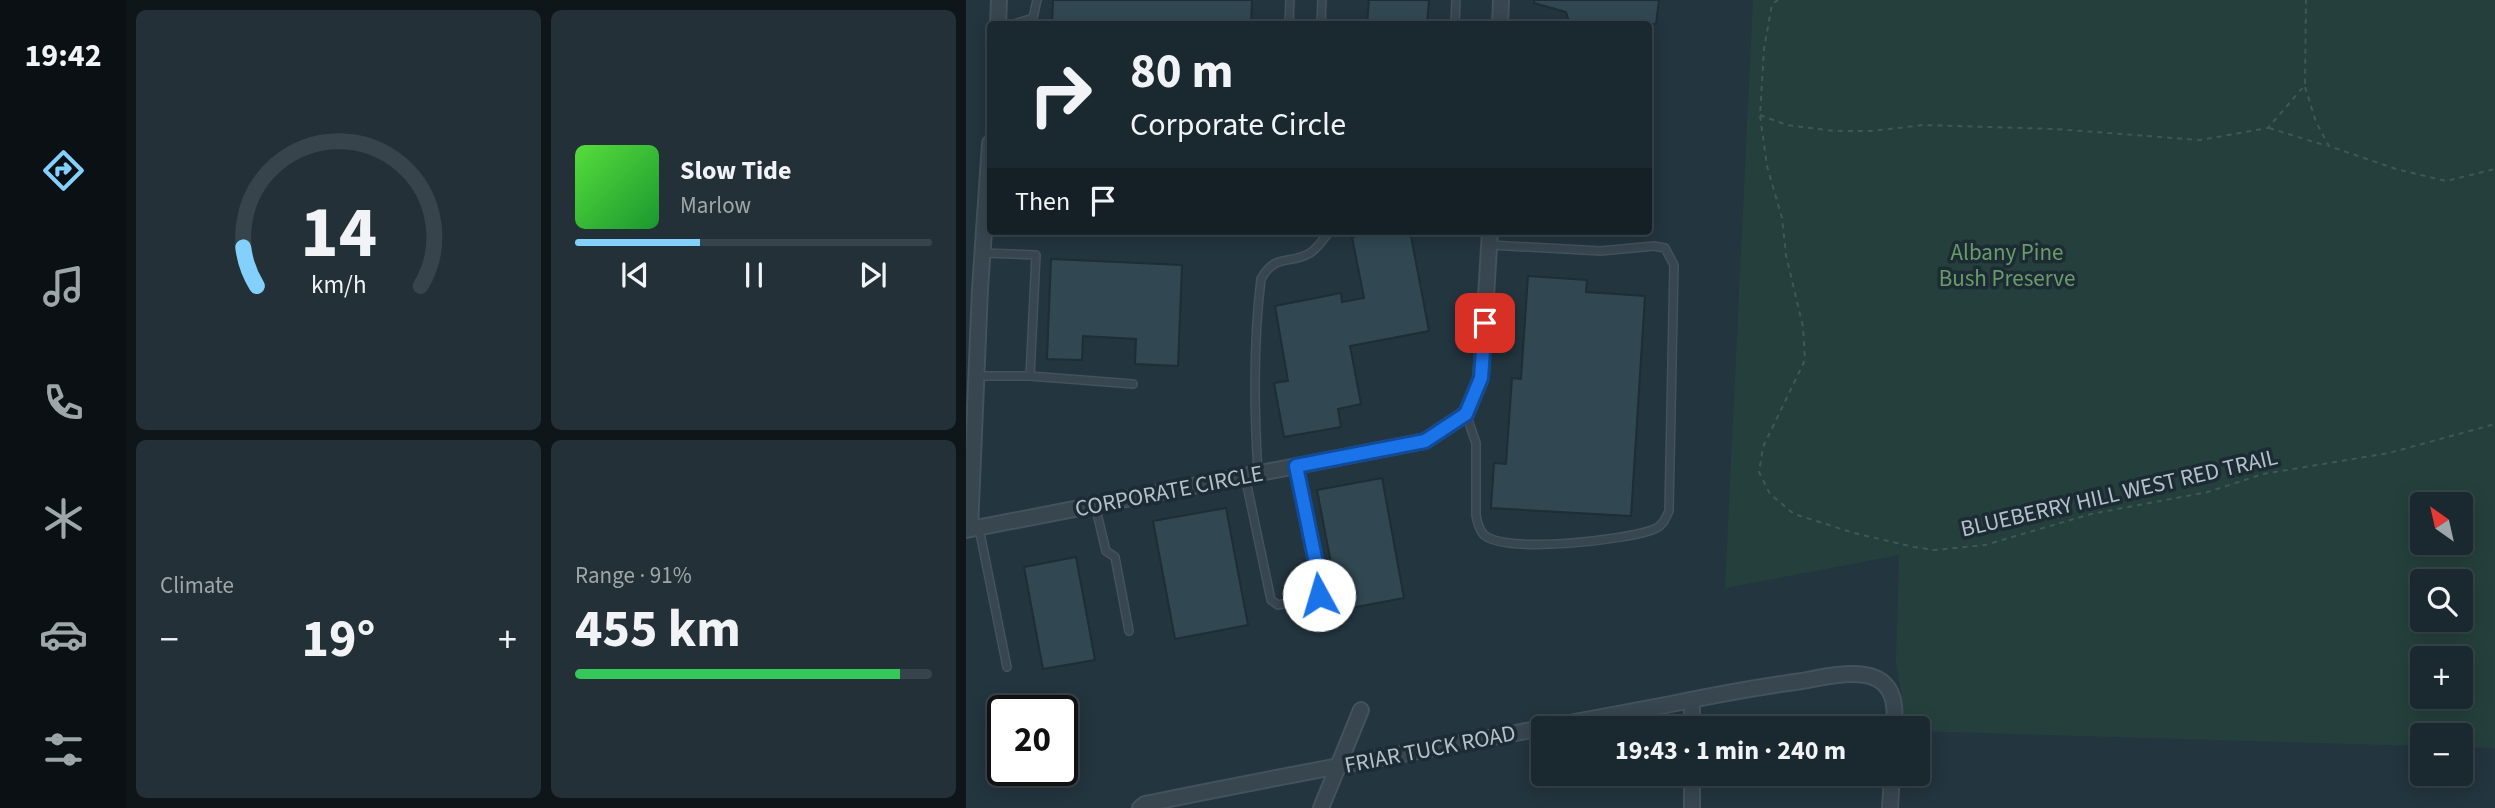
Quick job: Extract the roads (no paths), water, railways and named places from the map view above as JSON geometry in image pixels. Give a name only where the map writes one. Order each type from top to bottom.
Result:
[{"type":"street","points":[[998,21],[999,0]]},
{"type":"street","points":[[1500,21],[1501,0]]},
{"type":"street","points":[[972,528],[970,431],[977,376],[987,191]]},
{"type":"street","points":[[1466,414],[1481,378],[1490,238]]},
{"type":"street","name":"CORPORATE CIRCLE","points":[[972,528],[1425,441],[1466,414]]},
{"type":"street","name":"FRIAR TUCK ROAD","points":[[1142,806],[1735,690],[1830,676],[1870,676],[1882,681],[1893,694],[1896,716]]},
{"type":"street","points":[[1692,700],[1692,716]]},
{"type":"street","points":[[1321,808],[1361,710]]},
{"type":"street","points":[[1692,786],[1692,808]]},
{"type":"street","points":[[1890,808],[1891,786]]},
{"type":"lane","points":[[1024,21],[1033,18],[1037,0]]},
{"type":"lane","points":[[1289,21],[1290,0]]},
{"type":"lane","points":[[1321,21],[1322,0]]},
{"type":"lane","points":[[1455,21],[1456,0]]},
{"type":"lane","points":[[1296,466],[1322,592],[1314,598],[1278,605],[1271,600],[1251,475],[1261,279],[1266,270],[1278,261],[1309,254],[1326,235]]},
{"type":"lane","points":[[1466,414],[1476,443],[1476,515],[1478,526],[1485,536],[1497,540],[1543,545],[1592,542],[1653,530],[1665,522],[1669,511],[1674,306],[1674,265],[1671,257],[1665,248],[1654,246],[1601,251],[1490,238]]},
{"type":"lane","points":[[983,253],[1036,256],[1030,376]]},
{"type":"lane","points":[[977,376],[1030,376],[1133,384]]},
{"type":"lane","points":[[1095,505],[1106,551],[1115,557],[1129,631]]},
{"type":"lane","points":[[972,528],[1007,667]]},
{"type":"park label","name":"Albany Pine Bush Preserve","points":[[2007,265]]}]
